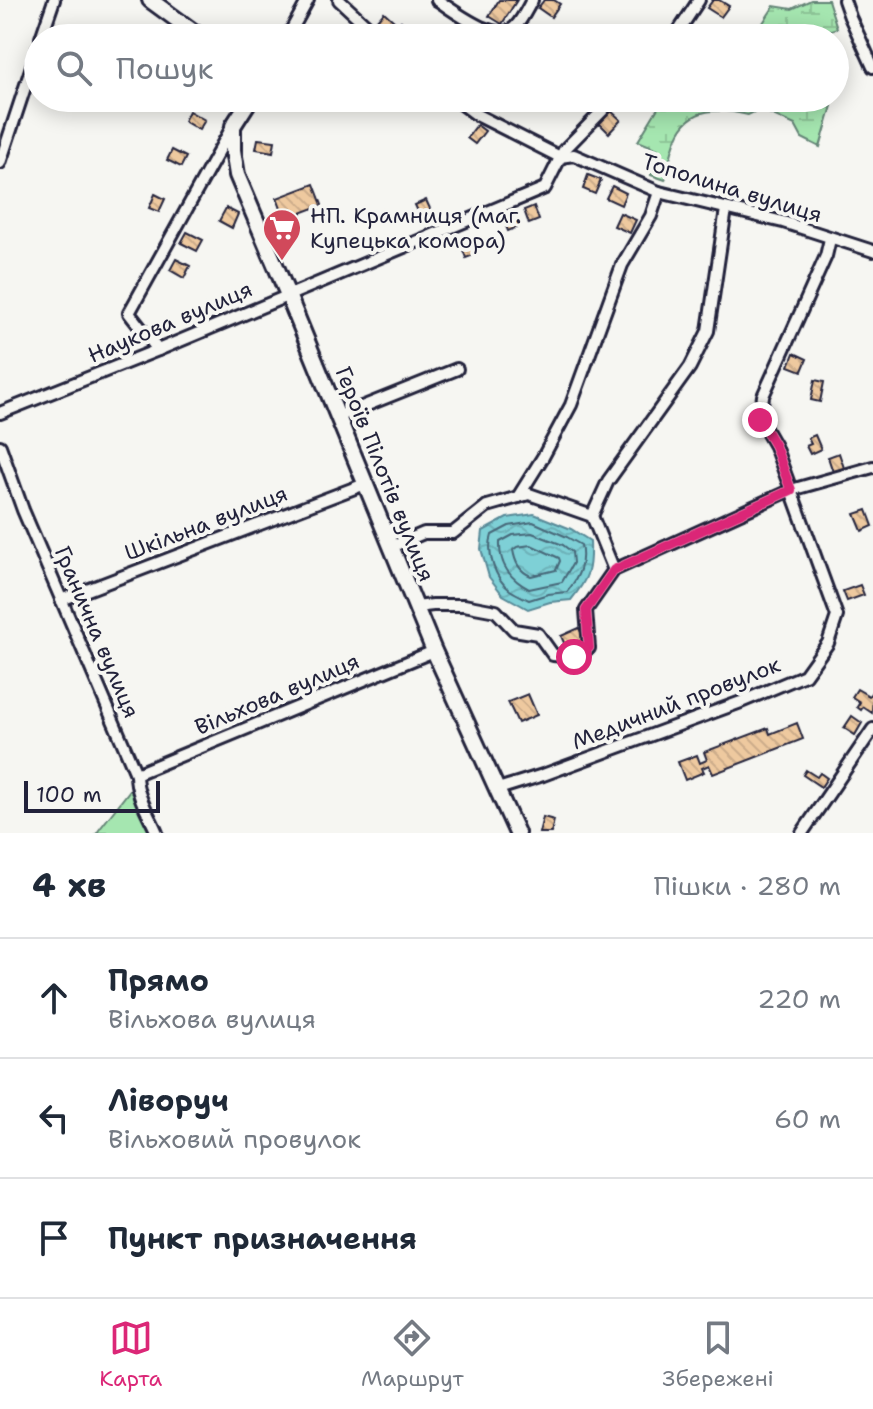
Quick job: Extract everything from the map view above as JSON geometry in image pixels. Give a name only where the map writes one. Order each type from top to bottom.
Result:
[{"type":"street","points":[[46,24],[54,0]]},
{"type":"street","points":[[150,0],[183,24]]},
{"type":"street","points":[[295,24],[308,0]]},
{"type":"street","points":[[339,0],[365,24]]},
{"type":"street","points":[[437,0],[476,24]]},
{"type":"street","points":[[518,24],[532,0]]},
{"type":"street","points":[[683,24],[699,0]]},
{"type":"street","points":[[844,0],[873,67]]},
{"type":"street","points":[[0,163],[24,90]]},
{"type":"street","points":[[158,350],[129,313],[242,112]]},
{"type":"street","name":"Тополина вулиця","points":[[473,112],[560,157],[574,155],[659,192],[783,222],[873,251]]},
{"type":"street","name":"Наукова вулиця","points":[[0,413],[545,188],[564,150],[601,112]]},
{"type":"street","name":"Героїв Пілотів вулиця","points":[[233,126],[237,175],[434,651],[517,833]]},
{"type":"street","points":[[518,497],[571,405],[622,265],[651,216],[659,192]]},
{"type":"street","points":[[614,570],[592,516],[608,481],[690,367],[708,331],[726,209]]},
{"type":"street","points":[[791,490],[775,446],[760,420],[763,396],[826,256],[830,239]]},
{"type":"street","points":[[337,417],[457,369]]},
{"type":"street","name":"Гранична вулиця","points":[[0,446],[23,510],[136,774],[136,787],[157,833]]},
{"type":"street","points":[[416,607],[464,605],[496,611],[514,630],[538,634],[553,655],[574,657],[589,648],[586,610],[614,570],[791,490],[873,467]]},
{"type":"street","name":"Шкільна вулиця","points":[[61,600],[365,484]]},
{"type":"street","name":"Медичний провулок","points":[[498,789],[543,775],[805,675],[828,643],[837,616],[791,490]]},
{"type":"street","points":[[391,547],[424,533],[453,533],[487,506],[529,494],[592,516]]},
{"type":"street","name":"Вільхова вулиця","points":[[136,774],[434,651]]},
{"type":"street","points":[[802,833],[873,729]]},
{"type":"green space","points":[[811,0],[828,0],[836,24],[762,24],[774,6],[792,9]]},
{"type":"green space","points":[[656,112],[707,112],[683,127],[677,137],[665,180],[651,175],[658,149],[638,141]]},
{"type":"green space","points":[[767,112],[830,112],[820,147],[802,138],[795,125]]},
{"type":"green space","points":[[133,786],[152,833],[97,833],[99,830]]},
{"type":"water","points":[[534,514],[571,529],[590,541],[590,559],[588,573],[571,600],[528,609],[503,595],[489,577],[481,549],[483,531],[507,518]]},
{"type":"building","points":[[499,0],[517,0],[502,24],[489,16]]},
{"type":"building","points":[[544,0],[554,0],[560,4],[551,17],[538,8]]},
{"type":"building","points":[[713,0],[729,6],[721,17],[707,8]]},
{"type":"building","points":[[384,12],[394,21],[379,24],[376,21]]},
{"type":"building","points":[[188,112],[205,120],[199,130],[184,121]]},
{"type":"building","points":[[608,112],[621,120],[609,133],[599,123]]},
{"type":"building","points":[[477,125],[485,131],[475,144],[467,138]]},
{"type":"building","points":[[258,139],[275,141],[273,152],[256,149]]},
{"type":"building","points":[[172,150],[186,157],[181,167],[167,160]]},
{"type":"building","points":[[588,175],[601,180],[595,194],[583,189]]},
{"type":"building","points":[[314,184],[322,205],[285,219],[277,198]]},
{"type":"building","points":[[612,186],[626,193],[621,205],[606,198]]},
{"type":"building","points":[[155,194],[165,199],[159,212],[149,208]]},
{"type":"building","points":[[426,200],[432,213],[421,218],[415,205]]},
{"type":"building","points":[[534,206],[539,220],[529,224],[524,210]]},
{"type":"building","points":[[226,208],[238,214],[232,228],[219,221]]},
{"type":"building","points":[[620,213],[636,220],[630,233],[614,226]]},
{"type":"building","points":[[515,214],[520,226],[508,231],[503,219]]},
{"type":"building","points":[[187,232],[203,240],[197,251],[181,243]]},
{"type":"building","points":[[469,235],[476,254],[466,258],[459,239]]},
{"type":"building","points":[[176,259],[190,266],[184,278],[170,270]]},
{"type":"building","points":[[794,353],[807,359],[802,371],[789,366]]},
{"type":"building","points":[[815,380],[824,382],[820,402],[811,400]]},
{"type":"building","points":[[815,435],[821,449],[810,454],[806,446],[811,444],[808,438]]},
{"type":"building","points":[[839,453],[844,468],[833,472],[828,457]]},
{"type":"building","points":[[867,510],[873,526],[862,531],[855,514]]},
{"type":"building","points":[[860,585],[864,595],[847,601],[843,591]]},
{"type":"building","points":[[579,628],[586,643],[568,652],[561,636]]},
{"type":"building","points":[[857,689],[873,695],[872,713],[857,707],[860,702],[852,697]]},
{"type":"building","points":[[528,694],[537,715],[518,723],[508,702]]},
{"type":"building","points":[[852,716],[862,723],[855,735],[844,728]]},
{"type":"building","points":[[797,723],[803,739],[713,774],[709,765],[702,768],[704,772],[685,780],[678,762],[697,755],[700,763],[707,760],[704,752],[768,728],[770,734]]},
{"type":"building","points":[[806,770],[817,777],[820,773],[827,778],[821,787],[803,775]]},
{"type":"building","points":[[543,817],[554,820],[551,833],[539,833]]},
{"type":"place","name":"НП. Крамниця (маг. Купецька комора)","points":[[282,262]]},
{"type":"route","points":[[574,657],[589,648],[586,610],[614,570],[791,490],[775,446],[760,420]]}]
